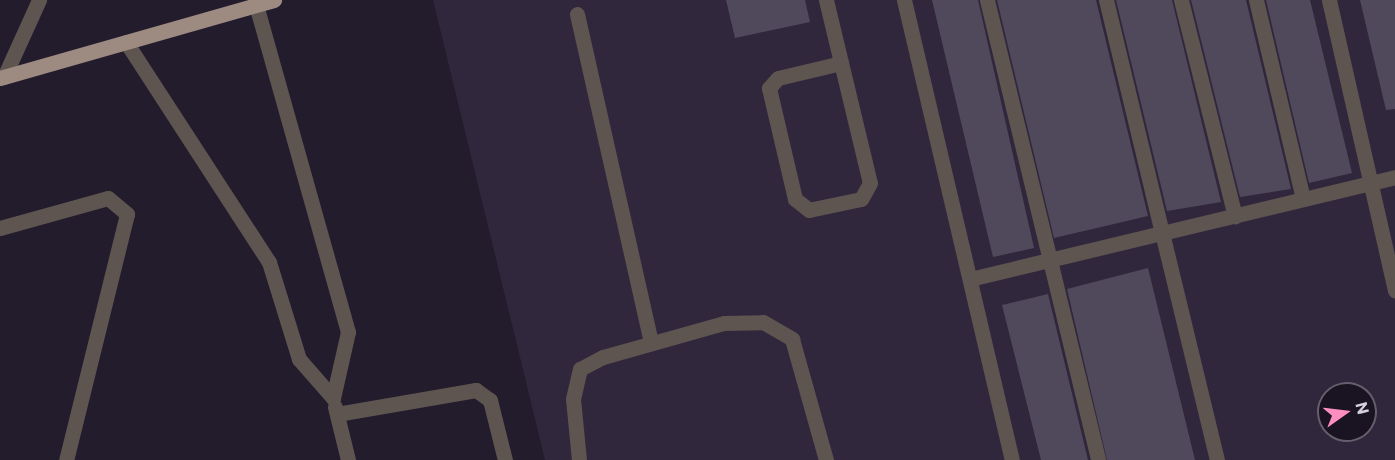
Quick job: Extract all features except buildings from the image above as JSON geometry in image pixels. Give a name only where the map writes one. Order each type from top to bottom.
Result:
[{"type":"main road","points":[[2,78],[274,0]]},
{"type":"lane","points":[[2,78],[39,0]]},
{"type":"lane","points":[[826,0],[870,183],[861,199],[809,210],[795,199],[769,88],[778,78],[841,63]]},
{"type":"lane","points":[[904,0],[1012,460]]},
{"type":"lane","points":[[987,0],[1098,460]]},
{"type":"lane","points":[[1106,0],[1217,460]]},
{"type":"lane","points":[[1181,0],[1235,216]]},
{"type":"lane","points":[[1256,0],[1304,199]]},
{"type":"lane","points":[[1329,0],[1395,291]]},
{"type":"lane","points":[[256,5],[348,332],[333,398],[348,460]]},
{"type":"lane","points":[[577,14],[651,344]]},
{"type":"lane","points":[[126,42],[269,262],[299,359],[333,398]]},
{"type":"lane","points":[[970,279],[1395,177]]},
{"type":"lane","points":[[0,228],[108,198],[127,214],[66,460]]},
{"type":"lane","points":[[579,460],[573,399],[580,369],[651,344],[724,323],[763,322],[792,339],[826,460]]},
{"type":"lane","points":[[337,414],[476,390],[490,400],[505,460]]},
{"type":"shaded area","points":[[433,0],[1395,0],[1395,460],[545,460]]}]
